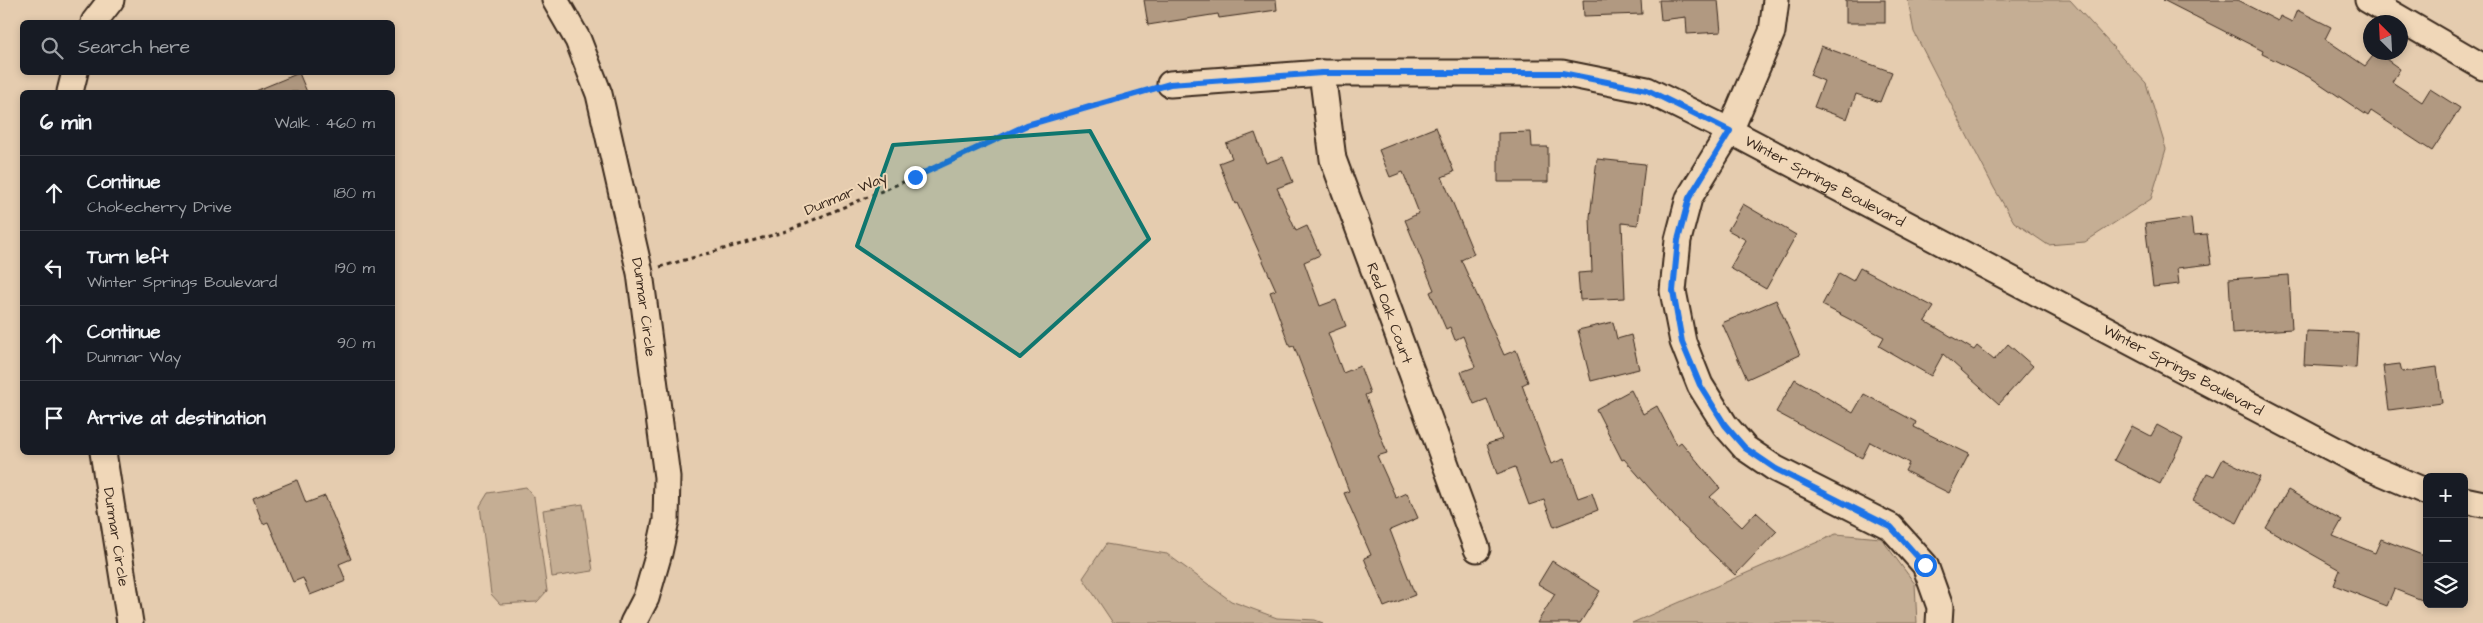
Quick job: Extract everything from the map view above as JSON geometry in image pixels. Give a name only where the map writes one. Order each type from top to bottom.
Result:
[{"type":"street","name":"Dunmar Circle","points":[[555,0],[578,40],[599,94],[640,272],[667,477],[666,521],[646,598],[633,623]]},
{"type":"street","points":[[1776,0],[1772,32],[1730,131],[1689,198],[1678,240],[1673,291],[1682,342],[1700,385],[1725,425],[1745,448],[1776,469],[1891,527],[1925,565],[1940,607],[1939,623]]},
{"type":"street","points":[[2368,0],[2483,67]]},
{"type":"street","points":[[95,20],[109,1]]},
{"type":"street","name":"Winter Springs Boulevard","points":[[1170,84],[1322,73],[1562,73],[1647,90],[1730,131],[2364,465],[2423,490]]},
{"type":"street","name":"Red Oak Court","points":[[1322,73],[1333,159],[1477,549]]},
{"type":"street","points":[[70,90],[74,75]]},
{"type":"street","name":"Dunmar Circle","points":[[103,455],[130,623]]},
{"type":"street","points":[[2468,501],[2483,504]]},
{"type":"path","name":"Dunmar Way","points":[[640,272],[787,231],[915,177],[1027,125],[1170,84]]},
{"type":"highlighted area","points":[[1090,131],[1149,239],[1020,356],[857,246],[893,145]]},
{"type":"shaded area","points":[[1908,0],[2070,0],[2146,83],[2166,149],[2151,199],[2085,242],[2048,245],[2014,222],[1994,188],[1914,32]]},
{"type":"shaded area","points":[[526,487],[534,497],[547,591],[537,602],[500,604],[491,594],[480,506],[488,493]]},
{"type":"shaded area","points":[[583,504],[593,571],[552,577],[543,510]]},
{"type":"shaded area","points":[[1836,534],[1881,538],[1915,584],[1917,623],[1632,623]]},
{"type":"shaded area","points":[[1106,544],[1167,554],[1231,601],[1277,618],[1315,620],[1323,623],[1113,623],[1083,578]]},
{"type":"building","points":[[1144,0],[1276,0],[1277,10],[1219,18],[1218,14],[1148,25]]},
{"type":"building","points":[[1583,0],[1641,0],[1642,14],[1584,16]]},
{"type":"building","points":[[1659,0],[1718,0],[1721,32],[1687,34],[1686,17],[1661,20]]},
{"type":"building","points":[[1846,0],[1885,0],[1885,23],[1846,23]]},
{"type":"building","points":[[2163,0],[2237,0],[2278,21],[2280,16],[2292,22],[2297,10],[2331,27],[2325,39],[2365,66],[2370,60],[2387,60],[2400,69],[2392,82],[2422,102],[2430,89],[2460,108],[2432,151],[2371,111],[2368,116],[2313,79],[2262,54],[2263,51]]},
{"type":"building","points":[[1821,46],[1892,72],[1880,102],[1856,94],[1847,119],[1814,107],[1824,81],[1810,75]]},
{"type":"building","points":[[294,75],[300,75],[306,90],[258,90]]},
{"type":"building","points":[[1436,127],[1454,172],[1442,177],[1474,254],[1461,260],[1504,355],[1516,350],[1528,382],[1522,385],[1551,464],[1564,459],[1578,498],[1592,493],[1598,510],[1554,527],[1544,500],[1529,505],[1515,467],[1497,474],[1487,444],[1502,439],[1487,399],[1474,404],[1461,372],[1475,367],[1463,336],[1455,340],[1450,327],[1446,329],[1430,292],[1434,290],[1405,220],[1419,213],[1403,172],[1390,177],[1379,150]]},
{"type":"building","points":[[1531,132],[1532,147],[1548,147],[1548,182],[1498,182],[1498,133]]},
{"type":"building","points":[[1255,133],[1266,163],[1283,157],[1293,182],[1277,188],[1296,231],[1307,226],[1320,255],[1304,262],[1320,306],[1336,300],[1346,326],[1328,333],[1343,373],[1360,366],[1370,393],[1365,395],[1387,453],[1377,456],[1396,498],[1407,493],[1418,518],[1390,530],[1415,595],[1384,607],[1364,558],[1371,555],[1344,493],[1349,491],[1294,346],[1290,347],[1270,292],[1276,290],[1237,203],[1235,204],[1219,163],[1232,158],[1226,144]]},
{"type":"building","points":[[1597,159],[1645,164],[1638,225],[1622,223],[1625,298],[1580,300],[1578,273],[1592,272],[1590,217]]},
{"type":"building","points":[[1743,204],[1796,235],[1766,289],[1730,268],[1746,240],[1728,230]]},
{"type":"building","points":[[2191,218],[2193,235],[2207,234],[2211,264],[2177,268],[2179,284],[2153,287],[2145,224]]},
{"type":"building","points":[[1860,268],[1934,307],[1925,321],[1974,350],[1977,346],[1994,360],[2008,344],[2033,366],[1999,404],[1943,354],[1931,376],[1879,346],[1884,337],[1822,305],[1839,273],[1853,281]]},
{"type":"building","points":[[2289,275],[2292,329],[2232,333],[2229,279]]},
{"type":"building","points":[[1776,300],[1800,355],[1747,379],[1722,323]]},
{"type":"building","points":[[1613,322],[1617,339],[1631,335],[1639,369],[1591,381],[1578,330]]},
{"type":"building","points":[[2306,331],[2358,333],[2356,368],[2304,365]]},
{"type":"building","points":[[2400,364],[2402,372],[2437,367],[2442,403],[2389,410],[2383,366]]},
{"type":"building","points":[[1795,379],[1853,413],[1864,394],[1916,422],[1914,427],[1969,454],[1949,493],[1905,471],[1909,463],[1870,442],[1862,458],[1776,412]]},
{"type":"building","points":[[1631,390],[1643,414],[1657,406],[1677,445],[1681,442],[1720,488],[1710,497],[1742,527],[1756,512],[1777,531],[1735,575],[1680,523],[1624,459],[1622,460],[1596,409]]},
{"type":"building","points":[[2157,425],[2183,439],[2160,484],[2114,460],[2132,426],[2151,436]]},
{"type":"building","points":[[2223,459],[2260,477],[2237,523],[2193,501],[2207,473],[2214,476]]},
{"type":"building","points":[[297,480],[306,503],[325,496],[351,559],[339,564],[346,581],[310,595],[303,578],[293,582],[268,522],[263,524],[253,498]]},
{"type":"building","points":[[2288,490],[2342,520],[2333,536],[2375,553],[2381,539],[2423,555],[2423,600],[2394,589],[2387,606],[2334,585],[2340,570],[2266,528]]},
{"type":"building","points":[[1552,561],[1600,591],[1580,623],[1537,623],[1555,594],[1538,584]]},
{"type":"route","points":[[915,177],[1027,125],[1170,84],[1322,73],[1562,73],[1647,90],[1730,131],[1689,198],[1678,240],[1673,291],[1682,342],[1700,385],[1725,425],[1745,448],[1776,469],[1891,527],[1925,565]]}]
